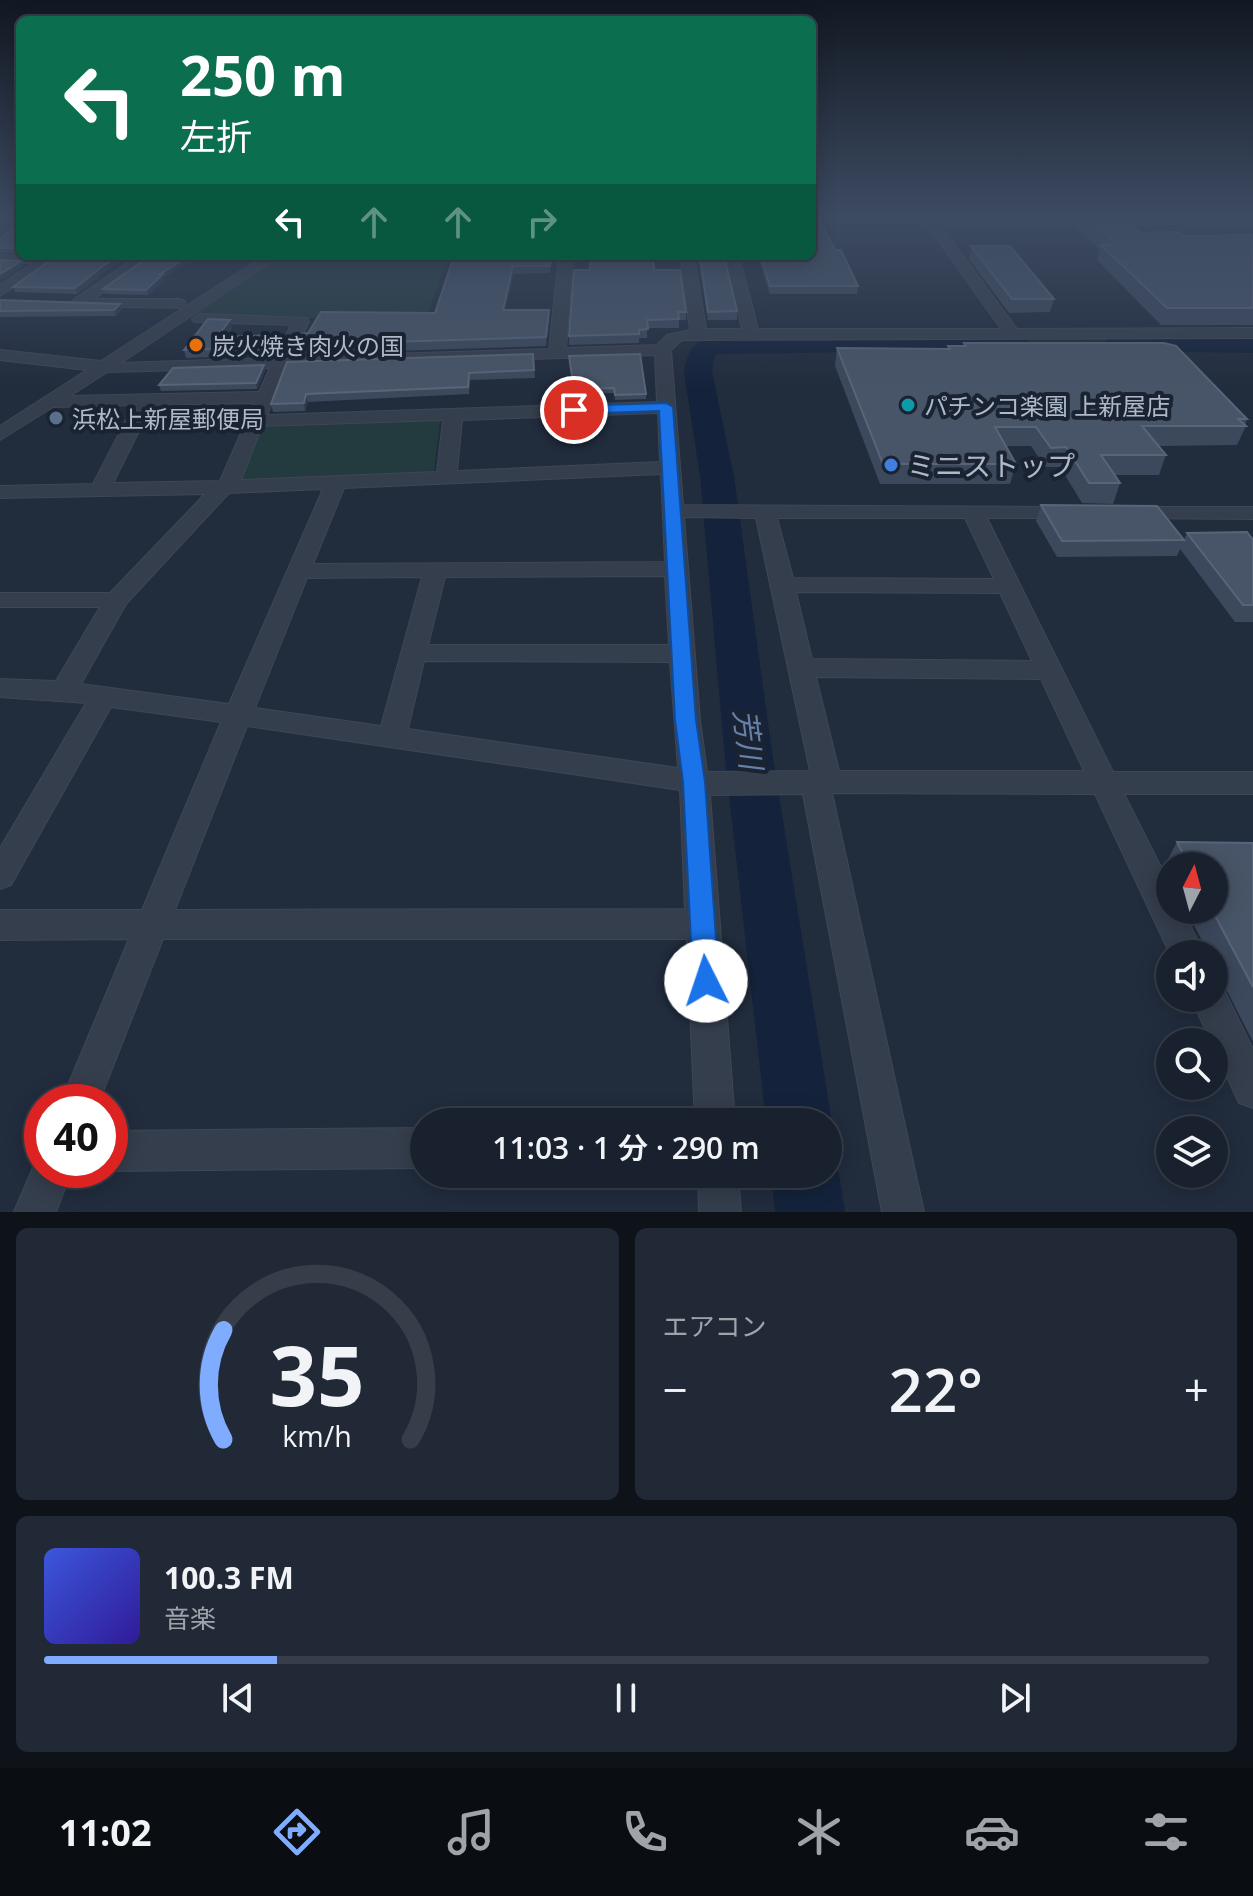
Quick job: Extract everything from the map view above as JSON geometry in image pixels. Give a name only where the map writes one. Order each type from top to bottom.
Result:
[{"type":"street","points":[[0,292],[24,276]]},
{"type":"street","points":[[64,691],[116,600],[226,487],[301,321],[71,303],[114,276]]},
{"type":"street","points":[[0,434],[102,367],[228,276]]},
{"type":"street","points":[[0,417],[81,365],[239,276]]},
{"type":"street","points":[[557,354],[564,276]]},
{"type":"street","points":[[690,276],[699,334]]},
{"type":"street","points":[[737,276],[751,334]]},
{"type":"street","points":[[970,276],[1012,333]]},
{"type":"street","points":[[714,1108],[702,924],[708,783],[681,654],[676,569],[680,511],[669,468],[665,343],[673,337],[699,334],[1253,333]]},
{"type":"street","points":[[0,355],[102,367],[663,350]]},
{"type":"street","points":[[49,402],[265,397]]},
{"type":"street","points":[[99,491],[145,401]]},
{"type":"street","points":[[257,421],[666,407]]},
{"type":"street","points":[[446,477],[453,414]]},
{"type":"street","points":[[0,492],[226,487],[669,468]]},
{"type":"street","points":[[87,1084],[336,482]]},
{"type":"street","points":[[680,511],[1253,513]]},
{"type":"street","points":[[757,512],[785,585],[815,782],[903,1212]]},
{"type":"street","points":[[973,512],[1180,940]]},
{"type":"street","points":[[299,571],[676,569]]},
{"type":"street","points":[[392,737],[435,570]]},
{"type":"street","points":[[785,585],[1010,586]]},
{"type":"street","points":[[0,600],[116,600]]},
{"type":"street","points":[[416,653],[681,654]]},
{"type":"street","points":[[800,668],[1051,670]]},
{"type":"street","points":[[0,688],[64,691],[708,783],[1253,783]]},
{"type":"street","points":[[0,876],[103,697]]},
{"type":"street","points":[[0,925],[702,924]]},
{"type":"street","points":[[1216,1012],[1253,1089]]},
{"type":"street","points":[[128,1151],[410,1148]]},
{"type":"street","points":[[35,1212],[45,1188]]},
{"type":"street","points":[[719,1188],[720,1212]]},
{"type":"green space","points":[[247,276],[441,276],[426,319],[184,317]]},
{"type":"green space","points":[[440,420],[434,473],[239,482],[260,427]]},
{"type":"building","points":[[29,276],[91,276],[75,288],[13,287]]},
{"type":"building","points":[[122,276],[161,276],[146,290],[103,289]]},
{"type":"building","points":[[447,276],[511,276],[503,310],[549,310],[546,337],[295,345],[300,334],[308,333],[321,312],[435,313]]},
{"type":"building","points":[[574,276],[681,276],[686,312],[678,312],[679,319],[647,320],[648,329],[639,330],[639,334],[569,336]]},
{"type":"building","points":[[703,276],[729,276],[737,311],[708,312]]},
{"type":"building","points":[[767,276],[853,276],[858,286],[770,286]]},
{"type":"building","points":[[994,276],[1035,276],[1054,299],[1012,299]]},
{"type":"building","points":[[1133,276],[1253,276],[1253,308],[1167,308]]},
{"type":"building","points":[[0,300],[120,304],[114,310],[0,311]]},
{"type":"building","points":[[208,319],[230,320],[217,337],[277,335],[271,347],[184,350]]},
{"type":"building","points":[[964,343],[1164,343],[1176,346],[1247,419],[1238,419],[1246,426],[1142,426],[1166,455],[1101,455],[1120,483],[1089,483],[1066,447],[1051,448],[1036,427],[995,427],[1016,464],[883,464],[837,348],[950,349],[948,346],[966,346]]},
{"type":"building","points":[[533,354],[534,370],[469,373],[468,387],[306,394],[304,403],[271,404],[287,362]]},
{"type":"building","points":[[640,354],[646,394],[615,395],[614,388],[574,389],[569,356]]},
{"type":"building","points":[[264,365],[256,383],[159,385],[173,368]]},
{"type":"building","points":[[1041,505],[1157,506],[1184,540],[1062,541]]},
{"type":"building","points":[[1247,532],[1253,540],[1253,605],[1243,605],[1187,533]]},
{"type":"building","points":[[1177,842],[1253,843],[1253,987],[1219,924],[1228,924],[1228,852],[1182,852]]},
{"type":"waterway","name":"芳川","points":[[797,1108],[749,759],[717,476],[698,372],[700,356],[710,346],[1017,344]]},
{"type":"waterway","points":[[1117,345],[1253,345]]},
{"type":"waterway","name":"芳川","points":[[807,1188],[810,1212]]},
{"type":"place","name":"炭火焼き肉火の国","points":[[196,345]]},
{"type":"place","name":"パチンコ楽園 上新屋店","points":[[908,405]]},
{"type":"place","name":"浜松上新屋郵便局","points":[[56,418]]},
{"type":"place","name":"ミニストップ","points":[[891,465]]},
{"type":"route","points":[[574,410],[666,407],[706,981]]}]
